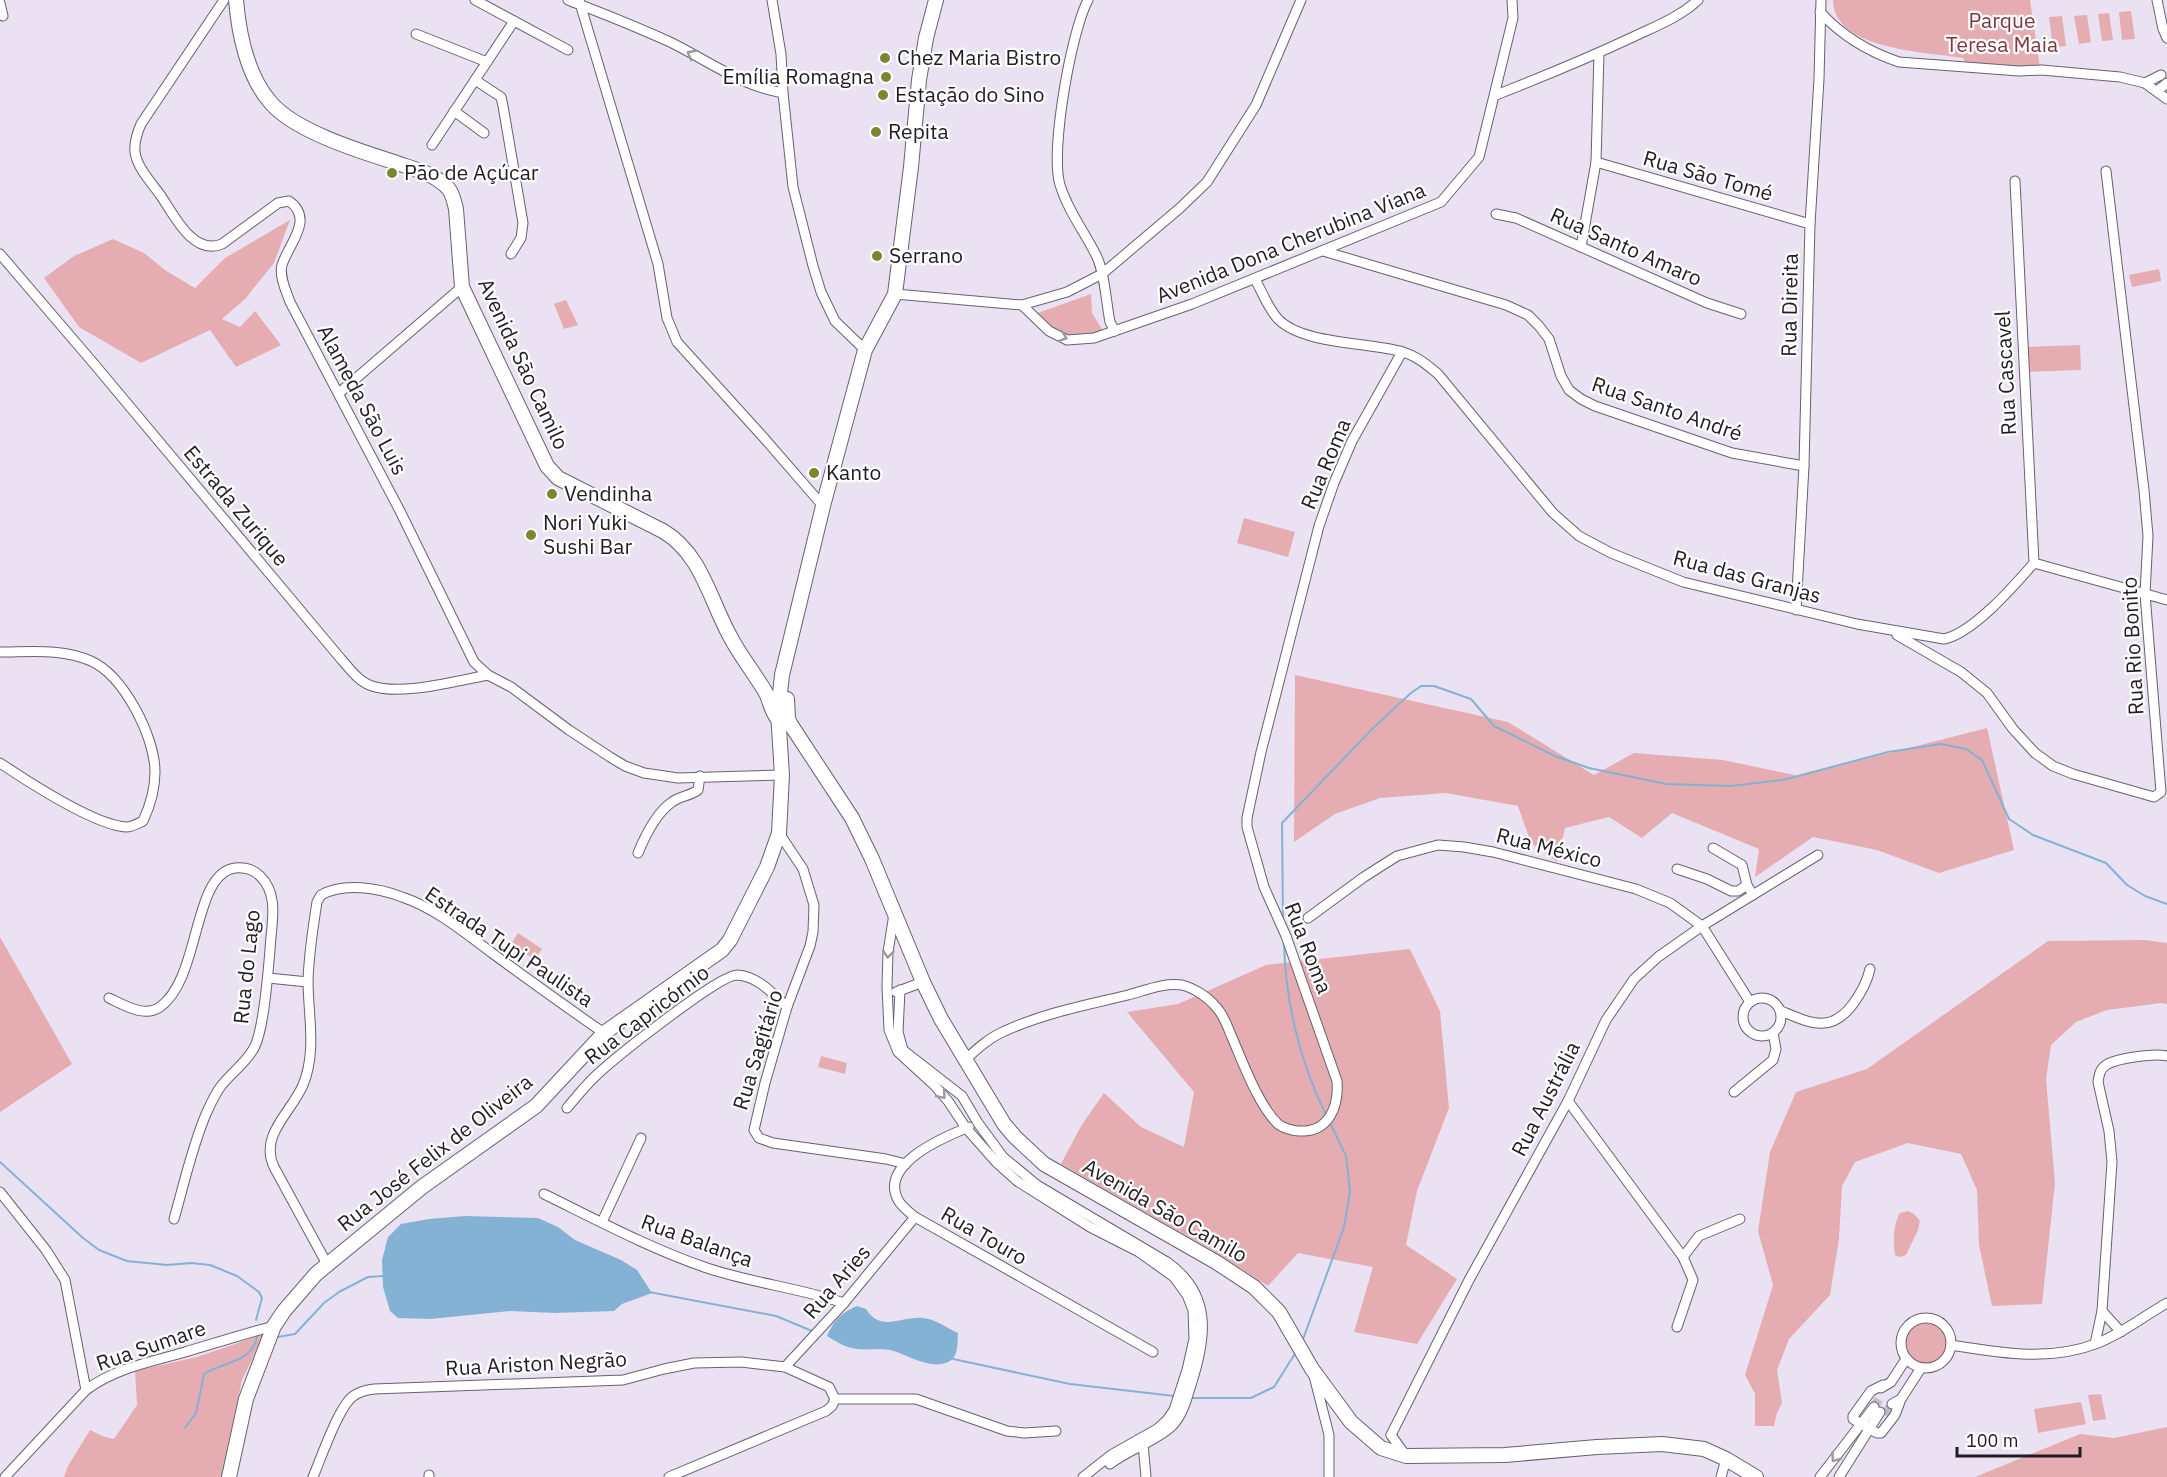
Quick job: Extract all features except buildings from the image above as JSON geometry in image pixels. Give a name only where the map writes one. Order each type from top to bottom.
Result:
[{"type":"main road","name":"Avenida São Camilo","points":[[236,0],[240,34],[246,57],[263,93],[282,114],[332,140],[425,172],[448,188],[454,198],[456,209],[462,287],[536,444],[553,474],[663,531],[685,549],[705,582],[734,645],[766,694],[783,711],[852,818],[941,1019],[1004,1124],[1026,1149],[1068,1179],[1216,1262],[1254,1287],[1279,1312],[1312,1368],[1351,1422],[1371,1441],[1392,1453],[1406,1456],[1505,1455],[1662,1444],[1704,1449],[1756,1477]]},
{"type":"main road","name":"Rua José Felix de Oliveira","points":[[229,1477],[246,1399],[274,1326],[295,1298],[327,1264],[422,1187],[536,1106],[604,1034],[722,950],[730,940],[767,867],[779,833],[783,711],[789,651],[823,506],[865,350],[895,294],[919,80],[936,0]]},
{"type":"street","name":"Alameda São Luis","points":[[224,0],[141,124],[135,154],[143,170],[183,229],[195,240],[209,246],[218,246],[231,239],[278,203],[285,201],[293,204],[300,221],[292,246],[282,264],[283,281],[290,302],[405,520],[474,662],[488,675],[511,687],[569,730],[625,766],[655,776],[678,778],[782,774]]},
{"type":"street","points":[[475,0],[568,50]]},
{"type":"street","points":[[568,0],[579,2],[671,43],[736,78],[769,91],[783,93]]},
{"type":"street","points":[[772,0],[781,54],[793,187],[816,274],[821,292],[835,321],[865,350]]},
{"type":"street","points":[[1088,0],[1071,53],[1057,151],[1059,182],[1066,202],[1096,255],[1102,274],[1110,322],[1115,331]]},
{"type":"street","points":[[895,294],[1022,305],[1067,292],[1102,274],[1207,182],[1256,105],[1301,0]]},
{"type":"street","name":"Avenida Dona Cherubina Viana","points":[[1022,305],[1049,331],[1067,339],[1094,338],[1192,304],[1441,202],[1479,157],[1513,18],[1512,0]]},
{"type":"street","points":[[1496,95],[1599,53],[1667,21],[1689,9],[1698,0]]},
{"type":"street","name":"Rua Direita","points":[[1796,610],[1804,466],[1810,224],[1819,79],[1821,0]]},
{"type":"street","points":[[2157,0],[2167,38]]},
{"type":"street","points":[[579,2],[658,264],[667,318],[677,342],[823,506]]},
{"type":"street","points":[[0,3],[3,16]]},
{"type":"street","points":[[1820,12],[1835,28],[1856,42],[1899,62],[2019,71],[2042,70],[2120,77],[2145,82],[2164,79]]},
{"type":"street","points":[[432,145],[514,21]]},
{"type":"street","points":[[416,34],[487,62]]},
{"type":"street","points":[[1581,247],[1596,162],[1599,53]]},
{"type":"street","points":[[2157,91],[2164,79]]},
{"type":"street","points":[[475,80],[501,97],[503,106],[524,223],[521,238],[511,254]]},
{"type":"street","points":[[2145,82],[2167,99]]},
{"type":"street","points":[[454,111],[484,134]]},
{"type":"street","name":"Rua São Tomé","points":[[1596,162],[1810,224]]},
{"type":"street","name":"Rua Rio Bonito","points":[[1890,631],[1961,672],[1980,687],[2020,737],[2035,753],[2053,766],[2154,797],[2161,792],[2145,594],[2148,536],[2144,490],[2106,171]]},
{"type":"street","name":"Rua Cascavel","points":[[2015,181],[2034,563]]},
{"type":"street","name":"Rua Santo Amaro","points":[[1496,214],[1516,218],[1707,303],[1741,314]]},
{"type":"street","name":"Rua Santo André","points":[[1323,251],[1506,305],[1528,315],[1548,339],[1561,376],[1569,390],[1595,406],[1732,453],[1804,466]]},
{"type":"street","name":"Estrada Zurique","points":[[0,254],[361,680],[378,687],[416,688],[488,675]]},
{"type":"street","name":"Rua das Granjas","points":[[1255,279],[1278,319],[1294,330],[1344,343],[1402,352],[1418,358],[1438,374],[1553,513],[1579,536],[1611,553],[1683,582],[1890,631],[1944,639],[1954,637],[1988,610],[2034,563]]},
{"type":"street","points":[[339,393],[462,287]]},
{"type":"street","name":"Rua Roma","points":[[965,1060],[1003,1031],[1031,1020],[1158,987],[1182,986],[1198,992],[1219,1010],[1250,1077],[1267,1109],[1279,1125],[1294,1131],[1306,1131],[1317,1128],[1329,1120],[1338,1096],[1337,1081],[1286,936],[1264,887],[1247,826],[1247,818],[1261,752],[1319,526],[1352,441],[1402,352]]},
{"type":"street","points":[[2034,563],[2167,600]]},
{"type":"street","points":[[0,652],[43,651],[67,655],[91,661],[111,674],[130,698],[154,757],[154,788],[143,821],[135,826],[125,827],[81,812],[0,763]]},
{"type":"street","points":[[638,853],[644,838],[666,807],[698,790],[700,776]]},
{"type":"street","name":"Rua Sagitário","points":[[779,833],[803,870],[814,906],[810,946],[788,1007],[755,1124],[756,1134],[773,1143],[886,1159],[906,1164]]},
{"type":"street","name":"Rua México","points":[[1308,918],[1397,856],[1438,845],[1492,852],[1636,889],[1670,903],[1702,926],[1750,1002]]},
{"type":"street","points":[[1713,848],[1742,865],[1747,885],[1753,895]]},
{"type":"street","name":"Rua Austrália","points":[[1391,1435],[1469,1280],[1568,1101],[1606,1020],[1634,979],[1658,957],[1702,926],[1818,855]]},
{"type":"street","name":"Rua do Lago","points":[[109,998],[136,1010],[148,1011],[159,1007],[170,996],[188,963],[206,894],[220,874],[233,868],[244,868],[256,873],[268,884],[273,905],[268,978],[259,1035],[254,1048],[221,1086],[205,1116],[174,1219]]},
{"type":"street","points":[[1677,869],[1707,879],[1731,891],[1738,891],[1747,885]]},
{"type":"street","name":"Estrada Tupi Paulista","points":[[327,1264],[269,1154],[270,1142],[303,1085],[308,1069],[312,1045],[308,982],[317,902],[321,895],[353,888],[378,890],[403,897],[441,917],[604,1034]]},
{"type":"street","points":[[894,914],[888,952],[888,994],[890,1030],[898,1052],[948,1101],[966,1128],[997,1163],[1017,1181],[1090,1227],[1139,1252],[1174,1278],[1187,1295],[1193,1310],[1194,1339],[1174,1410],[1157,1429],[1111,1455],[1083,1477]]},
{"type":"street","points":[[1781,1011],[1780,1023],[1773,1033],[1761,1036],[1749,1031],[1743,1020],[1743,1013],[1750,1002],[1756,999],[1768,999],[1774,1001],[1781,1011],[1808,1022],[1831,1023],[1840,1019],[1860,995],[1868,980],[1870,969]]},
{"type":"street","name":"Rua Capricórnio","points":[[567,1108],[583,1088],[603,1070],[696,997],[726,978],[739,975],[759,981],[788,1007]]},
{"type":"street","points":[[268,978],[308,982]]},
{"type":"street","points":[[888,994],[923,982]]},
{"type":"street","points":[[900,990],[898,1032],[903,1050],[963,1096],[978,1123],[1004,1157],[1022,1174],[1180,1271],[1195,1291],[1201,1308],[1202,1340],[1181,1414],[1173,1425],[1115,1460],[1093,1477]]},
{"type":"street","points":[[1734,1092],[1773,1060],[1776,1049],[1773,1033]]},
{"type":"street","points":[[2095,1344],[2102,1311],[2112,1162],[2109,1131],[2098,1082],[2099,1075],[2106,1065],[2116,1061],[2155,1054],[2167,1056]]},
{"type":"street","points":[[1568,1101],[1683,1257],[1693,1280],[1677,1327]]},
{"type":"street","points":[[906,1164],[922,1150],[978,1123]]},
{"type":"street","points":[[602,1222],[641,1138]]},
{"type":"street","name":"Rua Touro","points":[[906,1164],[899,1173],[895,1191],[902,1207],[915,1217],[1153,1352]]},
{"type":"street","points":[[0,1192],[46,1250],[65,1280],[86,1390]]},
{"type":"street","name":"Rua Balança","points":[[544,1194],[659,1249],[706,1268],[740,1278],[816,1293],[844,1303]]},
{"type":"street","name":"Rua Aries","points":[[785,1367],[844,1303],[915,1217]]},
{"type":"street","points":[[1683,1257],[1699,1236],[1740,1219]]},
{"type":"street","points":[[1951,1346],[2033,1356],[2065,1353],[2095,1344],[2121,1332],[2167,1303]]},
{"type":"street","points":[[2102,1311],[2121,1332]]},
{"type":"street","points":[[1928,1317],[1943,1323],[1948,1330],[1951,1346],[1944,1360],[1938,1365],[1921,1368],[1906,1359],[1900,1343],[1901,1335],[1912,1321],[1928,1317]]},
{"type":"street","name":"Rua Sumare","points":[[5,1477],[86,1390],[97,1382],[130,1367],[274,1326]]},
{"type":"street","points":[[1885,1394],[1906,1359]]},
{"type":"street","name":"Rua Ariston Negrão","points":[[313,1477],[351,1397],[362,1391],[374,1389],[623,1380],[694,1363],[741,1362],[785,1367],[829,1387],[834,1398]]},
{"type":"street","points":[[1312,1368],[1329,1436],[1329,1477]]},
{"type":"street","points":[[1903,1395],[1871,1391],[1852,1418],[1881,1433],[1891,1421],[1903,1395],[1921,1368]]},
{"type":"street","points":[[669,1477],[826,1411],[832,1406],[834,1398],[916,1399],[1007,1431],[1024,1433],[1056,1431]]},
{"type":"street","points":[[1820,1477],[1849,1438],[1866,1427],[1877,1409],[1866,1427],[1861,1445],[1839,1477]]},
{"type":"street","points":[[1371,1441],[1391,1435],[1406,1456]]},
{"type":"street","points":[[1143,1444],[1146,1477]]},
{"type":"street","points":[[1721,1477],[1735,1467]]},
{"type":"green space","name":"Parque Teresa Maia","points":[[1833,0],[2030,0],[2040,68],[1966,64],[1963,58],[1885,46],[1865,39],[1848,29],[1837,17]]},
{"type":"green space","points":[[2131,11],[2135,39],[2122,40],[2119,12]]},
{"type":"green space","points":[[2109,13],[2113,40],[2102,41],[2098,14]]},
{"type":"green space","points":[[2087,15],[2091,42],[2079,44],[2074,16]]},
{"type":"green space","points":[[2062,16],[2066,46],[2053,47],[2049,17]]},
{"type":"green space","points":[[290,220],[274,263],[245,299],[222,319],[240,327],[255,311],[281,345],[236,367],[210,330],[141,363],[79,327],[44,278],[74,256],[113,239],[144,253],[165,270],[195,288],[225,258]]},
{"type":"green space","points":[[2159,269],[2161,281],[2132,287],[2129,275]]},
{"type":"green space","points":[[1091,294],[1092,313],[1103,331],[1081,336],[1066,335],[1059,333],[1035,314]]},
{"type":"green space","points":[[566,300],[578,325],[564,329],[554,304]]},
{"type":"green space","points":[[2080,345],[2081,370],[2026,372],[2025,347]]},
{"type":"green space","points":[[1244,518],[1295,532],[1288,557],[1237,543]]},
{"type":"green space","points":[[1295,675],[1508,722],[1594,775],[1634,753],[1723,760],[1799,776],[1987,728],[2014,850],[1939,873],[1877,850],[1813,837],[1755,877],[1759,849],[1672,813],[1642,838],[1609,817],[1565,828],[1557,862],[1531,843],[1518,806],[1446,793],[1380,798],[1335,814],[1294,842]]},
{"type":"green space","points":[[518,933],[542,949],[535,960],[511,944]]},
{"type":"green space","points":[[0,937],[72,1064],[0,1112]]},
{"type":"green space","points":[[2145,940],[2167,943],[2167,1004],[2107,1010],[2076,1022],[2051,1045],[2046,1079],[2055,1183],[2042,1304],[1992,1306],[1979,1245],[1977,1190],[1961,1154],[1908,1143],[1855,1162],[1842,1186],[1839,1239],[1830,1295],[1789,1339],[1777,1370],[1782,1403],[1774,1426],[1755,1426],[1755,1394],[1745,1375],[1773,1285],[1758,1231],[1770,1152],[1796,1092],[1867,1069],[2048,941]]},
{"type":"green space","points":[[1410,949],[1440,1011],[1449,1108],[1417,1191],[1406,1245],[1457,1279],[1417,1344],[1354,1332],[1373,1267],[1298,1253],[1268,1286],[1219,1254],[1061,1164],[1081,1126],[1104,1093],[1141,1127],[1184,1147],[1194,1092],[1127,1012],[1178,1004],[1266,965]]},
{"type":"green space","points":[[821,1056],[847,1063],[845,1074],[818,1067]]},
{"type":"green space","points":[[1908,1211],[1920,1221],[1906,1255],[1899,1257],[1895,1255],[1895,1228],[1900,1213]]},
{"type":"green space","points":[[1926,1321],[1935,1322],[1942,1327],[1947,1334],[1947,1352],[1942,1359],[1935,1364],[1926,1365],[1917,1364],[1910,1359],[1905,1352],[1904,1343],[1905,1334],[1910,1327],[1917,1322]]},
{"type":"green space","points":[[264,1334],[242,1380],[221,1477],[64,1477],[68,1466],[90,1430],[114,1439],[137,1405],[135,1371],[197,1357]]},
{"type":"green space","points":[[2101,1394],[2106,1419],[2093,1421],[2088,1395]]},
{"type":"green space","points":[[2081,1402],[2086,1424],[2038,1433],[2034,1409]]},
{"type":"green space","points":[[2167,1427],[2167,1477],[1975,1477],[2080,1434],[2114,1438]]},
{"type":"water","points":[[465,1216],[538,1218],[558,1227],[575,1240],[621,1260],[637,1270],[652,1293],[622,1304],[614,1311],[555,1313],[510,1311],[430,1319],[398,1318],[390,1311],[383,1287],[382,1260],[388,1237],[401,1224]]},
{"type":"water","points":[[857,1306],[866,1309],[872,1316],[885,1322],[923,1318],[941,1324],[958,1333],[957,1350],[954,1357],[942,1364],[928,1363],[894,1351],[848,1347],[827,1336],[839,1318]]},
{"type":"waterway","points":[[1283,921],[1282,823],[1373,728],[1421,686],[1434,686],[1471,699],[1494,726],[1555,756],[1589,768],[1666,784],[1731,786],[1783,780],[1888,752],[1941,744],[1966,749],[1982,760],[2009,819],[2033,835],[2106,863],[2127,885],[2145,896],[2167,904]]},
{"type":"waterway","points":[[1284,941],[1287,986],[1296,1031],[1309,1074],[1326,1115]]},
{"type":"waterway","points":[[1302,1342],[1344,1227],[1350,1191],[1346,1156],[1330,1123]]},
{"type":"waterway","points":[[0,1162],[99,1250],[127,1261],[167,1265],[191,1263],[210,1265],[237,1276],[259,1292],[262,1298],[256,1320]]},
{"type":"waterway","points":[[278,1337],[295,1334],[324,1303],[339,1292],[368,1277],[383,1276]]},
{"type":"waterway","points":[[649,1292],[776,1316],[812,1331]]},
{"type":"waterway","points":[[185,1428],[196,1413],[204,1374],[243,1357],[254,1346],[257,1337]]},
{"type":"waterway","points":[[1191,1398],[1251,1398],[1274,1387],[1296,1352]]},
{"type":"waterway","points":[[953,1359],[1070,1384],[1174,1396]]},
{"type":"tunnel","points":[[1874,1407],[1881,1396]]},
{"type":"tunnel","points":[[1885,1415],[1892,1404]]},
{"type":"place","name":"Chez Maria Bistro","points":[[885,58]]},
{"type":"place","name":"Emília Romagna","points":[[886,77]]},
{"type":"place","name":"Estação do Sino","points":[[883,95]]},
{"type":"place","name":"Repita","points":[[876,132]]},
{"type":"place","name":"Pão de Açúcar","points":[[392,173]]},
{"type":"place","name":"Serrano","points":[[877,256]]},
{"type":"place","name":"Kanto","points":[[814,473]]},
{"type":"place","name":"Vendinha","points":[[552,494]]},
{"type":"place","name":"Nori Yuki Sushi Bar","points":[[531,535]]}]
